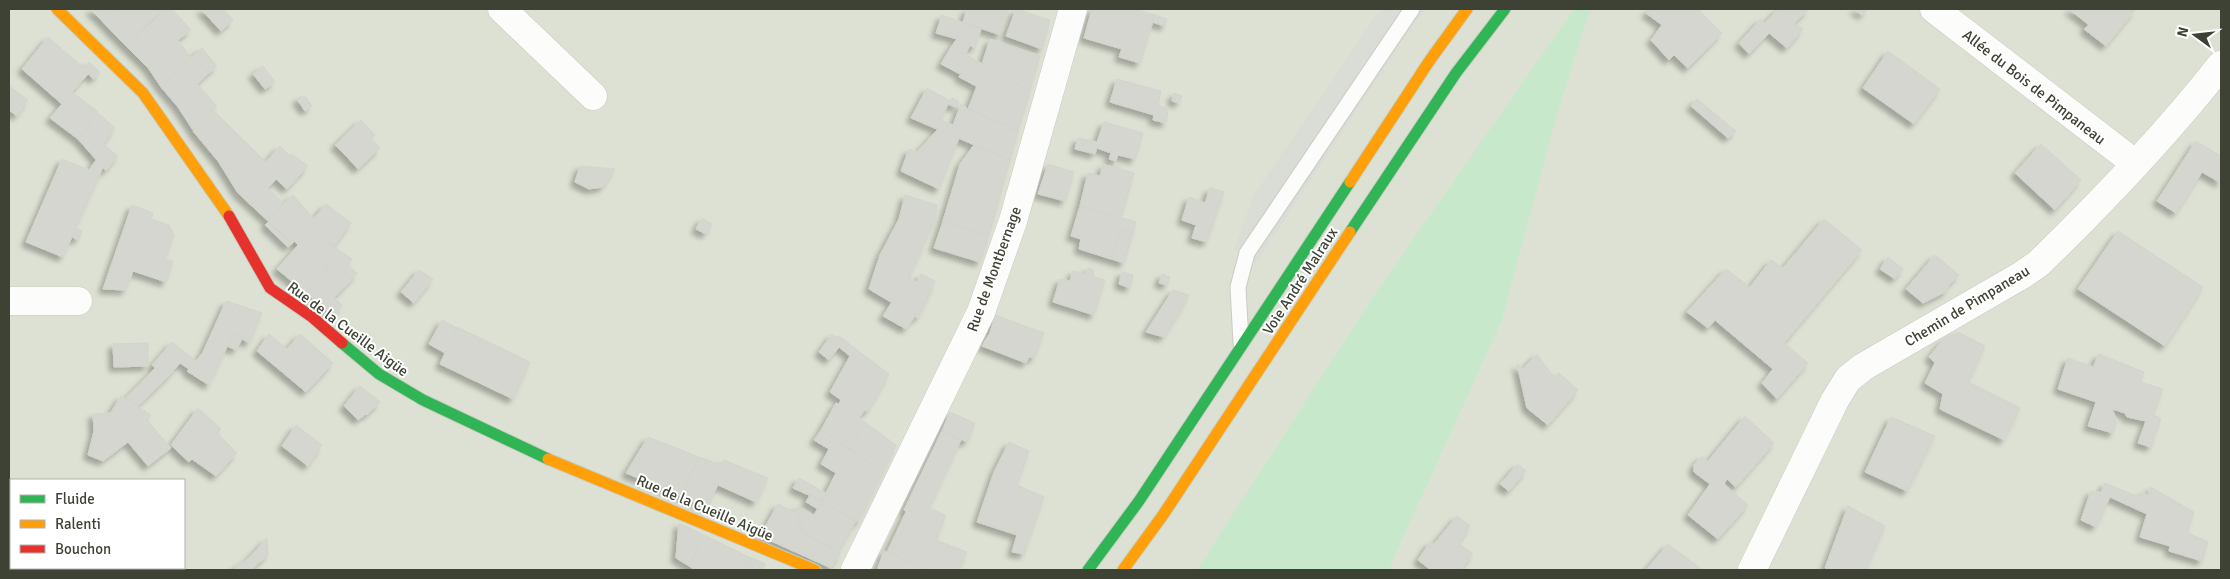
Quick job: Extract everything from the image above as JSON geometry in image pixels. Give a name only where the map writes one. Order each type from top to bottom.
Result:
[{"type":"main road","name":"Rue de la Cueille Aigüe","points":[[58,9],[143,93],[223,205],[270,288],[312,318],[379,374],[423,400],[557,463],[643,497],[815,570]]},
{"type":"main road","name":"Voie André Malraux","points":[[1088,570],[1139,501],[1430,60],[1467,9]]},
{"type":"main road","name":"Voie André Malraux","points":[[1123,570],[1163,516],[1456,73],[1505,9]]},
{"type":"street","points":[[502,9],[593,96]]},
{"type":"street","name":"Rue de Montbernage","points":[[855,570],[981,312],[1013,221],[1073,9]]},
{"type":"street","name":"Allée du Bois de Pimpaneau","points":[[1934,9],[2136,164]]},
{"type":"street","name":"Chemin de Pimpaneau","points":[[1752,570],[1835,400],[1848,379],[1863,367],[2038,264],[2136,164],[2188,107],[2221,65]]},
{"type":"street","points":[[9,301],[78,301]]},
{"type":"lane","points":[[1242,347],[1238,287],[1247,253],[1412,9]]},
{"type":"shaded area","points":[[9,9],[2221,9],[2221,570],[9,570]]},
{"type":"shaded area","points":[[1380,9],[1425,9],[1399,45],[1257,262],[1234,249],[1254,195]]},
{"type":"green space","points":[[1574,9],[1590,9],[1557,114],[1501,322],[1390,566],[1395,570],[1197,570],[1377,291]]},
{"type":"building","points":[[90,9],[116,9],[102,21]]},
{"type":"building","points":[[116,9],[164,9],[125,45],[102,21]]},
{"type":"building","points":[[164,9],[172,9],[191,30],[178,40],[156,18]]},
{"type":"building","points":[[201,9],[224,9],[233,20],[221,31]]},
{"type":"building","points":[[967,9],[1009,9],[1000,35],[963,22]]},
{"type":"building","points":[[1016,9],[1050,20],[1042,49],[1006,36]]},
{"type":"building","points":[[1092,9],[1134,9],[1155,15],[1140,63],[1119,57],[1122,49],[1084,38]]},
{"type":"building","points":[[1650,9],[1702,9],[1700,11],[1722,33],[1688,68],[1674,55],[1669,60],[1651,40],[1662,25],[1646,13]]},
{"type":"building","points":[[1778,9],[1809,9],[1794,23],[1803,29],[1787,48],[1769,33],[1749,54],[1739,43],[1761,19],[1765,23]]},
{"type":"building","points":[[1854,9],[1868,9],[1862,15]]},
{"type":"building","points":[[2069,9],[2135,10],[2106,46],[2084,29],[2089,25]]},
{"type":"building","points":[[942,15],[981,29],[975,48],[957,39],[936,33]]},
{"type":"building","points":[[1155,15],[1167,19],[1165,26],[1152,22]]},
{"type":"building","points":[[156,18],[178,40],[191,58],[161,87],[149,69],[125,45]]},
{"type":"building","points":[[48,37],[84,68],[89,62],[100,72],[94,79],[88,74],[72,92],[98,112],[78,139],[50,118],[62,104],[22,69]]},
{"type":"building","points":[[957,39],[970,45],[965,55],[951,47]]},
{"type":"building","points":[[990,39],[1040,56],[1030,91],[982,64]]},
{"type":"building","points":[[951,47],[972,58],[962,75],[941,64]]},
{"type":"building","points":[[202,48],[217,66],[209,73],[194,55]]},
{"type":"building","points":[[1888,51],[1940,89],[1914,124],[1863,88]]},
{"type":"building","points":[[194,55],[209,73],[197,84],[217,106],[193,130],[178,107],[161,87]]},
{"type":"building","points":[[972,58],[1030,91],[1024,111],[959,77]]},
{"type":"building","points":[[263,66],[275,82],[265,89],[253,74]]},
{"type":"building","points":[[1117,79],[1161,91],[1158,105],[1168,109],[1166,123],[1153,120],[1154,115],[1110,102]]},
{"type":"building","points":[[9,86],[28,100],[17,116],[9,110]]},
{"type":"building","points":[[977,86],[1024,111],[1018,131],[968,109]]},
{"type":"building","points":[[927,88],[950,101],[952,98],[959,102],[956,107],[948,104],[941,120],[953,125],[961,104],[968,109],[1018,131],[1010,160],[911,118]]},
{"type":"building","points":[[1174,93],[1182,96],[1179,103],[1172,101]]},
{"type":"building","points":[[306,97],[312,106],[305,111],[297,99]]},
{"type":"building","points":[[1697,99],[1736,131],[1728,138],[1691,106]]},
{"type":"building","points":[[213,110],[266,162],[238,193],[218,161],[193,131]]},
{"type":"building","points":[[98,113],[115,128],[103,144],[118,156],[106,171],[78,139]]},
{"type":"building","points":[[361,120],[375,135],[349,159],[335,145]]},
{"type":"building","points":[[1104,122],[1143,133],[1135,159],[1118,155],[1116,161],[1109,159],[1111,153],[1097,148],[1095,154],[1075,149],[1078,138],[1097,142]]},
{"type":"building","points":[[938,129],[959,138],[939,189],[901,171],[909,149],[917,152]]},
{"type":"building","points":[[371,139],[380,148],[358,169],[349,159]]},
{"type":"building","points":[[2196,141],[2221,156],[2221,183],[2202,172],[2176,213],[2157,201]]},
{"type":"building","points":[[2041,144],[2081,180],[2055,210],[2015,173]]},
{"type":"building","points":[[974,145],[1010,160],[989,235],[943,221],[960,164]]},
{"type":"building","points":[[280,146],[290,156],[292,154],[308,166],[287,189],[276,179],[268,188],[284,204],[267,220],[238,193]]},
{"type":"building","points":[[62,159],[89,170],[96,160],[103,167],[63,257],[26,242]]},
{"type":"building","points":[[1115,163],[1120,164],[1120,169],[1134,173],[1121,218],[1080,206],[1088,173],[1100,176],[1103,165],[1114,167]]},
{"type":"building","points":[[1048,164],[1074,172],[1065,201],[1038,194]]},
{"type":"building","points":[[580,166],[615,169],[603,187],[589,189],[575,182]]},
{"type":"building","points":[[1210,188],[1224,192],[1207,242],[1192,238],[1196,225],[1182,220],[1189,197],[1205,203]]},
{"type":"building","points":[[293,195],[314,219],[292,244],[267,220]]},
{"type":"building","points":[[905,195],[937,205],[935,219],[909,278],[932,289],[918,318],[869,289],[880,255],[899,219]]},
{"type":"building","points":[[326,204],[351,223],[334,246],[328,243],[314,259],[328,268],[306,293],[277,269],[298,245],[294,241]]},
{"type":"building","points":[[132,205],[153,213],[151,219],[169,225],[174,235],[165,259],[173,261],[166,282],[133,271],[126,290],[103,289]]},
{"type":"building","points":[[1080,206],[1136,222],[1133,233],[1120,230],[1111,259],[1079,249],[1081,239],[1071,236]]},
{"type":"building","points":[[702,218],[712,224],[706,234],[696,229]]},
{"type":"building","points":[[1824,219],[1862,250],[1784,343],[1808,363],[1777,399],[1762,383],[1773,369],[1715,320],[1708,328],[1687,312],[1726,269],[1750,287],[1771,260],[1783,268]]},
{"type":"building","points":[[943,221],[989,235],[980,262],[934,248]]},
{"type":"building","points":[[268,222],[292,244],[288,247],[265,225]]},
{"type":"building","points":[[76,228],[82,231],[78,240],[72,237]]},
{"type":"building","points":[[1120,230],[1133,233],[1124,263],[1111,259]]},
{"type":"building","points":[[2118,231],[2203,287],[2165,346],[2078,289]]},
{"type":"building","points":[[328,243],[352,259],[343,271],[351,280],[334,298],[342,305],[336,315],[325,309],[306,293],[328,268],[314,259]]},
{"type":"building","points":[[1935,255],[1959,275],[1948,286],[1947,291],[1923,303],[1906,289]]},
{"type":"building","points":[[1888,257],[1903,269],[1895,279],[1880,269]]},
{"type":"building","points":[[348,265],[357,273],[351,280],[343,271]]},
{"type":"building","points":[[1088,268],[1094,270],[1093,276],[1105,280],[1094,315],[1053,302],[1060,279],[1070,281],[1073,271],[1085,274]]},
{"type":"building","points":[[419,270],[433,279],[414,303],[401,292]]},
{"type":"building","points":[[1122,272],[1133,275],[1130,288],[1119,284]]},
{"type":"building","points":[[921,274],[935,281],[932,289],[917,282]]},
{"type":"building","points":[[1162,274],[1170,277],[1167,285],[1159,283]]},
{"type":"building","points":[[1173,290],[1189,295],[1164,337],[1146,332]]},
{"type":"building","points":[[226,301],[262,313],[249,343],[233,334],[209,385],[187,371],[189,369],[180,363],[167,378],[152,365],[172,342],[196,361],[203,352]]},
{"type":"building","points":[[892,302],[915,316],[906,329],[883,316]]},
{"type":"building","points":[[995,315],[1044,333],[1034,358],[1029,357],[1026,363],[982,346],[990,333]]},
{"type":"building","points":[[442,320],[457,328],[445,353],[429,344]]},
{"type":"building","points":[[457,327],[530,362],[513,399],[440,364]]},
{"type":"building","points":[[1958,332],[1985,346],[1968,382],[2020,408],[2004,440],[1940,409],[1943,394],[1925,383],[1935,363],[1929,357],[1941,342]]},
{"type":"building","points":[[233,334],[242,339],[236,350],[227,346]]},
{"type":"building","points":[[269,334],[287,349],[300,334],[333,363],[306,392],[257,351]]},
{"type":"building","points":[[832,334],[837,338],[839,336],[889,374],[867,412],[865,410],[859,418],[866,423],[850,449],[821,430],[836,403],[839,404],[841,400],[830,392],[850,356],[839,347],[829,360],[819,352]]},
{"type":"building","points":[[148,343],[148,366],[114,367],[113,344]]},
{"type":"building","points":[[1537,354],[1554,377],[1559,373],[1578,390],[1548,425],[1527,408],[1517,364],[1523,369]]},
{"type":"building","points":[[2099,354],[2144,372],[2141,382],[2163,389],[2153,415],[2161,418],[2151,447],[2138,443],[2146,421],[2127,417],[2125,413],[2112,409],[2117,420],[2113,433],[2088,426],[2096,402],[2058,389],[2068,358],[2093,367]]},
{"type":"building","points":[[155,368],[167,378],[138,406],[125,399]]},
{"type":"building","points":[[360,386],[380,402],[367,415],[358,420],[344,406]]},
{"type":"building","points":[[121,396],[151,415],[147,420],[171,448],[148,466],[128,442],[103,461],[88,455],[94,431],[93,414],[95,414],[95,417],[108,417]]},
{"type":"building","points":[[198,408],[221,429],[217,433],[237,453],[216,476],[192,459],[189,462],[171,445]]},
{"type":"building","points":[[950,412],[975,423],[967,442],[942,431]]},
{"type":"building","points":[[111,413],[108,417],[95,417],[95,414]]},
{"type":"building","points":[[1745,416],[1774,443],[1736,487],[1727,479],[1724,484],[1748,505],[1718,539],[1688,515],[1710,484],[1694,472],[1694,465],[1702,456],[1708,461]]},
{"type":"building","points":[[1891,417],[1935,436],[1907,491],[1865,472]]},
{"type":"building","points":[[866,423],[896,445],[883,472],[850,449]]},
{"type":"building","points":[[296,425],[322,445],[308,466],[282,446]]},
{"type":"building","points":[[821,430],[883,472],[858,522],[822,501],[836,473],[821,464],[829,449],[814,440]]},
{"type":"building","points":[[942,431],[961,440],[929,508],[946,515],[936,540],[967,552],[959,570],[927,570],[887,552],[906,512],[904,510]]},
{"type":"building","points":[[648,437],[699,457],[681,496],[626,473]]},
{"type":"building","points":[[1009,442],[1029,451],[1017,485],[1044,497],[1024,554],[1012,552],[1017,535],[977,522],[994,472]]},
{"type":"building","points":[[699,457],[722,465],[724,460],[768,478],[756,502],[718,485],[706,507],[681,496]]},
{"type":"building","points":[[1518,464],[1526,471],[1509,491],[1500,484]]},
{"type":"building","points":[[799,478],[826,493],[822,501],[793,488]]},
{"type":"building","points":[[2105,483],[2139,497],[2141,492],[2148,495],[2151,487],[2194,512],[2187,532],[2208,542],[2202,561],[2169,551],[2170,546],[2140,537],[2147,514],[2110,497],[2096,527],[2081,520],[2091,491],[2101,492]]},
{"type":"building","points":[[810,495],[822,501],[818,509],[806,502]]},
{"type":"building","points":[[822,501],[856,521],[838,551],[804,534],[798,518],[803,509],[814,515]]},
{"type":"building","points":[[778,504],[794,512],[797,507],[803,509],[798,518],[804,534],[841,553],[831,568],[760,536]]},
{"type":"building","points":[[1848,506],[1885,526],[1866,570],[1830,570],[1825,568]]},
{"type":"building","points":[[1457,516],[1470,526],[1459,543],[1473,554],[1461,570],[1431,570],[1418,560],[1430,542],[1434,544]]},
{"type":"building","points":[[679,523],[704,535],[689,566],[676,558]]},
{"type":"building","points":[[704,535],[749,557],[743,570],[695,570],[689,566]]},
{"type":"building","points":[[267,538],[268,555],[251,570],[236,570],[234,568],[248,559]]},
{"type":"building","points":[[1668,544],[1703,570],[1646,570]]},
{"type":"building","points":[[884,551],[887,552],[927,570],[877,570]]},
{"type":"building","points":[[749,557],[752,558],[747,570],[743,570]]},
{"type":"building","points":[[752,558],[765,564],[763,570],[747,570]]},
{"type":"traffic: fast","points":[[1350,232],[1456,73],[1505,9]]},
{"type":"traffic: fast","points":[[1088,570],[1139,501],[1350,182]]},
{"type":"traffic: fast","points":[[342,343],[379,374],[423,400],[548,459]]},
{"type":"traffic: slow","points":[[57,9],[143,93],[229,216]]},
{"type":"traffic: slow","points":[[1350,182],[1430,60],[1467,9]]},
{"type":"traffic: slow","points":[[1123,570],[1163,515],[1350,232]]},
{"type":"traffic: slow","points":[[548,459],[815,570]]},
{"type":"traffic: jam","points":[[229,216],[270,288],[312,317],[342,343]]}]
